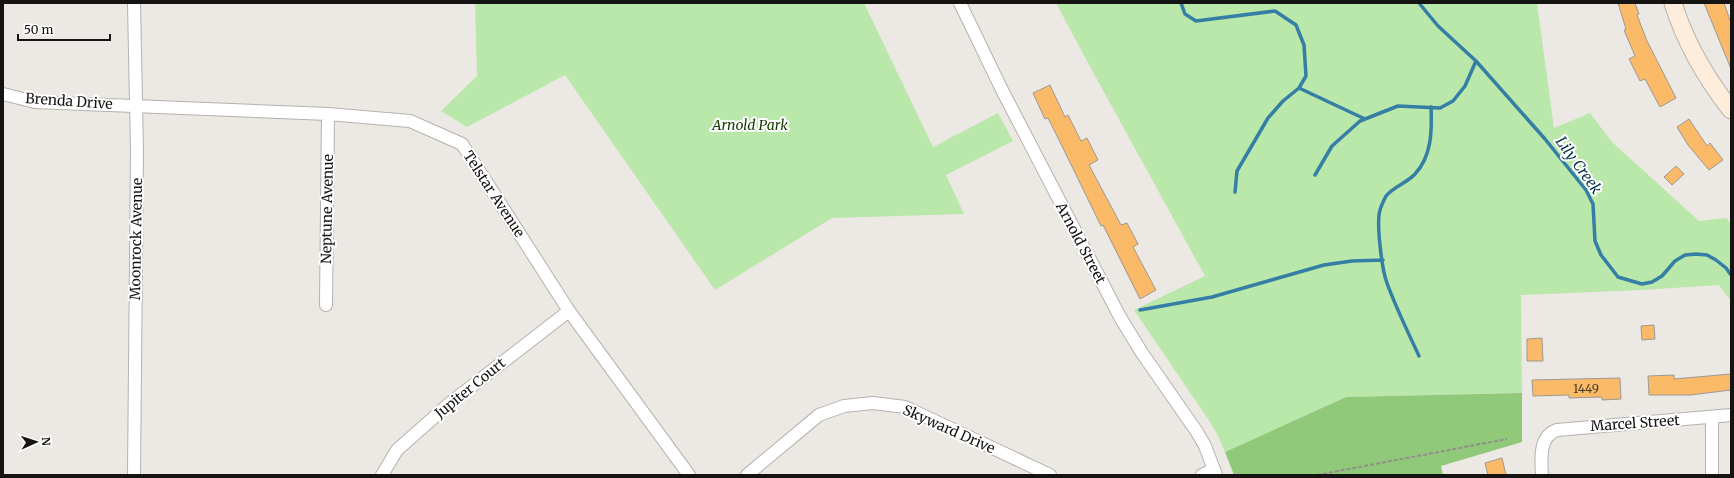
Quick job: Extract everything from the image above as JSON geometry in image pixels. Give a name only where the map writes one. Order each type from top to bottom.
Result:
[{"type":"street","name":"Moonrock Avenue","points":[[134,3],[137,151],[134,475]]},
{"type":"street","name":"Arnold Street","points":[[960,3],[1009,103],[1120,317],[1142,353],[1197,432],[1205,446],[1215,472]]},
{"type":"street","points":[[1674,3],[1692,50],[1716,90],[1731,110]]},
{"type":"street","name":"Brenda Drive","points":[[3,94],[35,102],[136,106]]},
{"type":"street","name":"Telstar Avenue","points":[[136,106],[328,114],[410,121],[462,144],[568,311],[689,475]]},
{"type":"street","name":"Neptune Avenue","points":[[326,305],[328,114]]},
{"type":"street","name":"Jupiter Court","points":[[382,475],[398,450],[450,403],[568,311]]},
{"type":"street","name":"Skyward Drive","points":[[747,475],[818,415],[844,406],[873,403],[904,407],[1050,475]]},
{"type":"street","name":"Marcel Street","points":[[1542,475],[1541,459],[1544,441],[1552,432],[1557,430],[1712,418],[1731,415]]},
{"type":"street","points":[[1712,418],[1712,475]]},
{"type":"street","points":[[1202,475],[1215,472]]},
{"type":"path","points":[[1317,475],[1507,439]]},
{"type":"green space","name":"Arnold Park","points":[[475,3],[864,3],[933,147],[998,113],[1013,141],[946,175],[964,214],[832,218],[715,290],[565,75],[467,127],[441,111],[477,76]]},
{"type":"green space","points":[[1056,3],[1537,3],[1554,128],[1590,113],[1612,142],[1699,221],[1726,218],[1731,224],[1731,301],[1719,285],[1521,295],[1522,393],[1346,397],[1225,452],[1210,422],[1134,310],[1205,276]]},
{"type":"green space","points":[[1522,393],[1522,442],[1441,466],[1443,475],[1234,475],[1225,452],[1346,397]]},
{"type":"building","points":[[1618,3],[1635,3],[1639,14],[1637,15],[1647,41],[1676,98],[1660,107],[1645,79],[1640,81],[1629,59],[1635,56],[1624,30],[1626,29]]},
{"type":"building","points":[[1704,3],[1724,3],[1731,23],[1731,69]]},
{"type":"building","points":[[1050,85],[1065,117],[1068,115],[1081,141],[1087,138],[1098,160],[1089,165],[1121,225],[1127,223],[1138,244],[1133,247],[1156,290],[1140,299],[1103,225],[1101,226],[1048,118],[1045,119],[1033,93]]},
{"type":"building","points":[[1689,119],[1707,146],[1710,143],[1723,160],[1709,170],[1688,145],[1677,127]]},
{"type":"building","points":[[1676,166],[1684,174],[1672,185],[1664,177]]},
{"type":"building","points":[[1654,325],[1655,339],[1642,340],[1641,326]]},
{"type":"building","points":[[1542,338],[1543,361],[1527,361],[1527,339]]},
{"type":"building","points":[[1731,374],[1731,390],[1690,395],[1649,395],[1648,376],[1674,375],[1674,379]]},
{"type":"building","points":[[1620,378],[1621,399],[1602,400],[1602,397],[1569,398],[1569,395],[1533,396],[1532,380]]},
{"type":"building","points":[[1502,458],[1506,475],[1488,475],[1485,463]]},
{"type":"waterway","points":[[1181,3],[1185,14],[1196,21],[1275,11],[1296,25],[1304,45],[1306,76],[1299,88],[1283,101],[1268,118],[1237,171],[1235,192]]},
{"type":"waterway","name":"Lily Creek","points":[[1419,3],[1438,26],[1476,61],[1545,139],[1586,190],[1593,204],[1595,241],[1601,255],[1618,277],[1642,284],[1652,282],[1662,276],[1675,261],[1685,255],[1696,254],[1707,255],[1716,260],[1726,268],[1731,275]]},
{"type":"waterway","points":[[1315,175],[1332,146],[1360,121],[1398,106],[1440,108],[1453,101],[1465,86],[1476,61]]},
{"type":"waterway","points":[[1299,88],[1365,119]]},
{"type":"waterway","points":[[1419,356],[1394,302],[1385,277],[1380,246],[1379,216],[1380,208],[1386,196],[1412,177],[1421,167],[1425,159],[1431,134],[1431,107]]},
{"type":"waterway","points":[[1140,310],[1212,297],[1324,265],[1352,261],[1383,260]]}]
